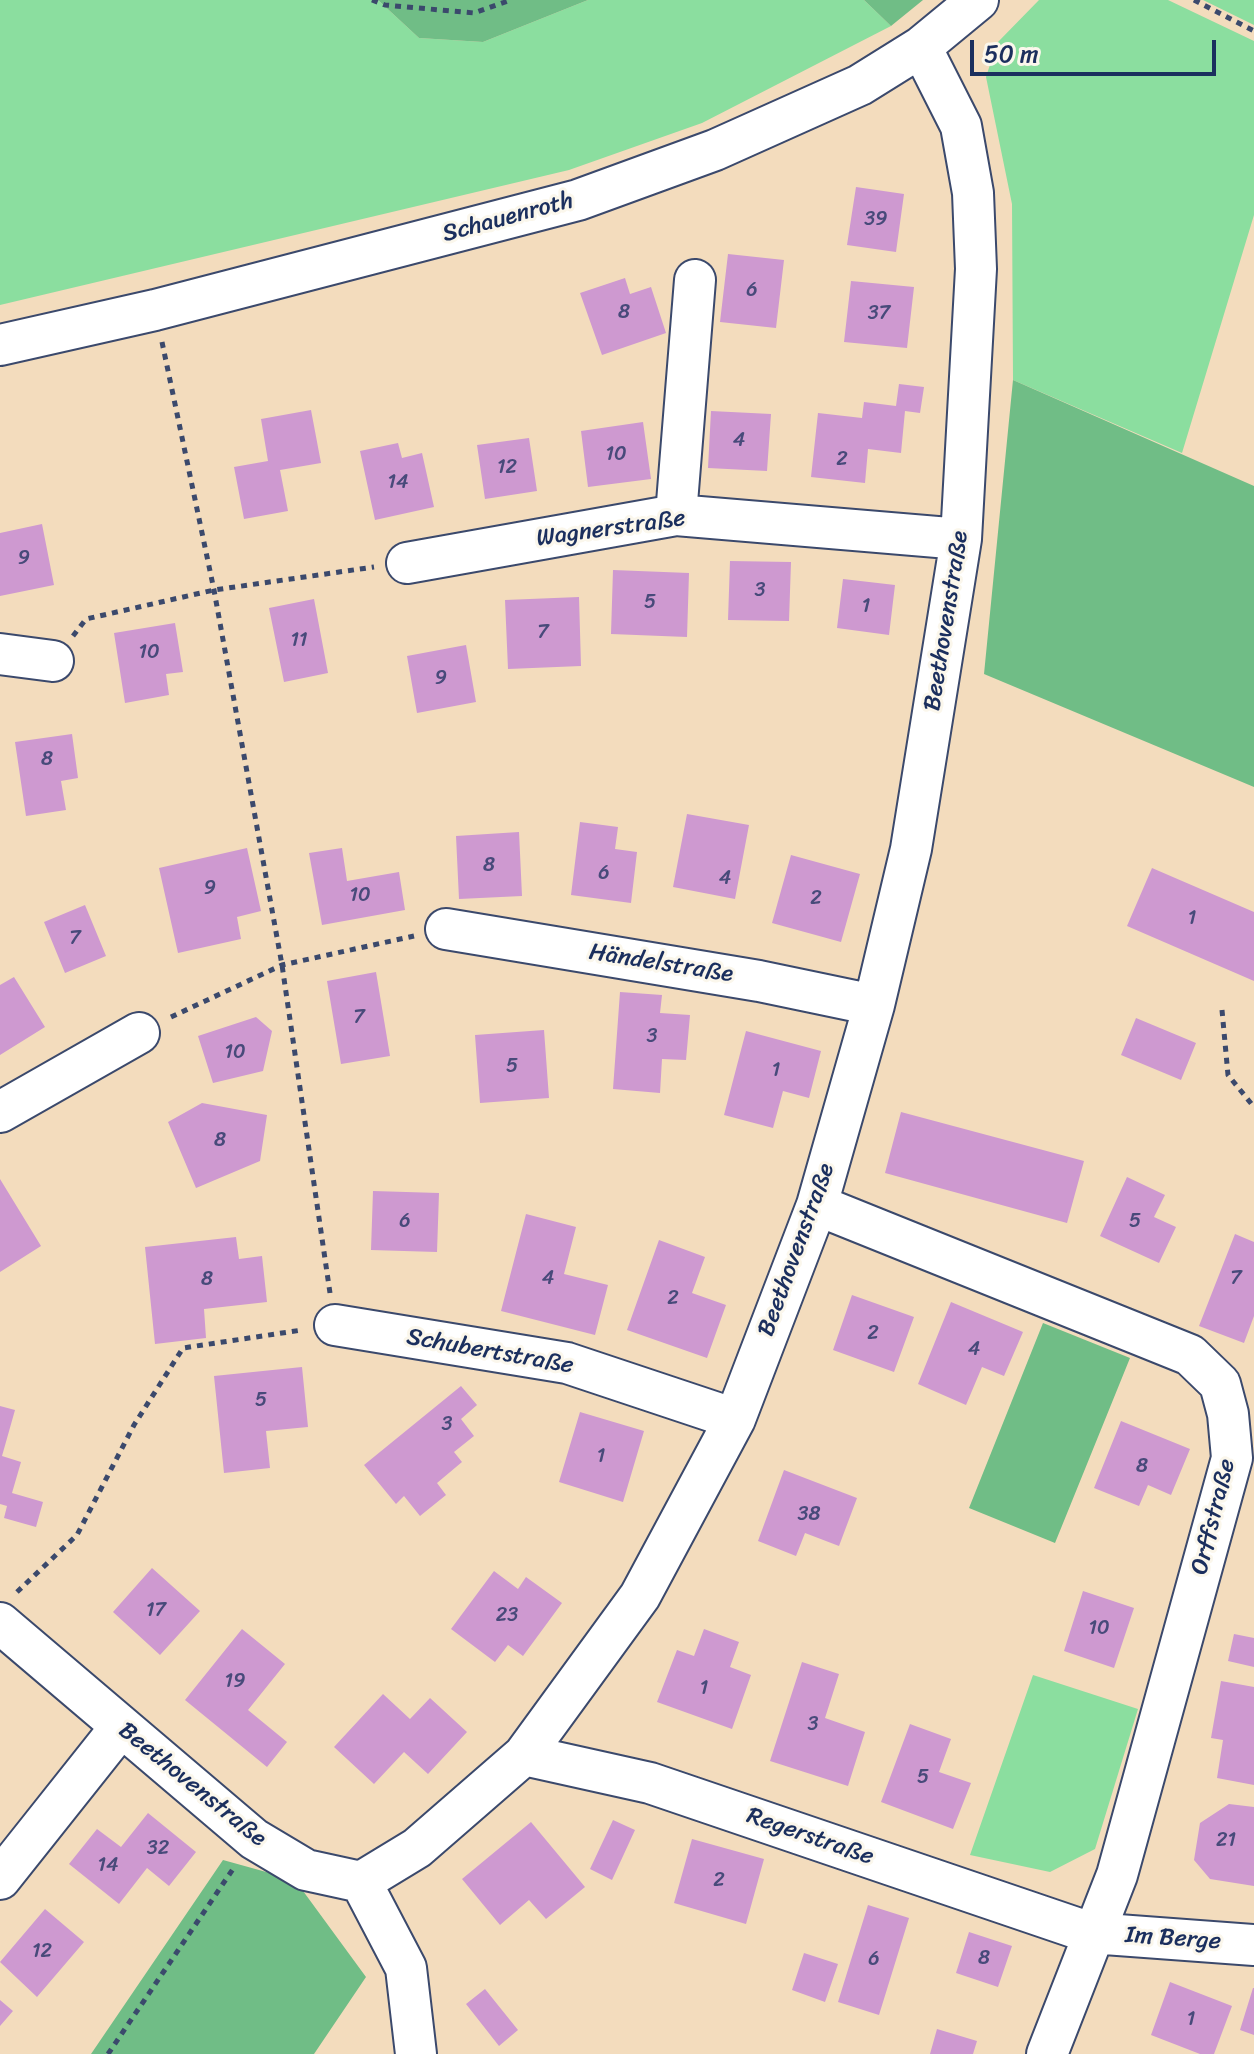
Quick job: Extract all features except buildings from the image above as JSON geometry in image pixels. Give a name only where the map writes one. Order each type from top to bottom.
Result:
[{"type":"street","name":"Schauenroth","points":[[0,345],[155,310],[578,200],[730,144],[860,85],[921,47],[978,0]]},
{"type":"street","name":"Beethovenstraße","points":[[6,1610],[120,1728],[254,1839],[306,1870],[361,1882],[417,1848],[524,1755],[640,1596],[735,1419],[817,1205],[874,1005],[911,849],[961,539],[976,269],[973,193],[961,126],[921,47]]},
{"type":"street","points":[[676,515],[695,280]]},
{"type":"street","name":"Wagnerstraße","points":[[407,563],[676,515],[961,539]]},
{"type":"street","points":[[0,654],[53,661]]},
{"type":"street","name":"Händelstraße","points":[[446,929],[759,981],[874,1005]]},
{"type":"street","points":[[0,1112],[139,1033]]},
{"type":"street","name":"Orffstraße","points":[[817,1205],[1190,1355],[1241,1409],[1232,1458],[1117,1875],[1091,1933],[1047,2054]]},
{"type":"street","name":"Schubertstraße","points":[[335,1325],[567,1363],[735,1419]]},
{"type":"street","points":[[0,1879],[120,1728]]},
{"type":"street","name":"Regerstraße","points":[[524,1755],[650,1783],[1091,1933]]},
{"type":"street","points":[[361,1882],[406,1968],[416,2054]]},
{"type":"street","name":"Im Berge","points":[[1091,1933],[1254,1945]]},
{"type":"path","points":[[372,0],[385,5],[474,13],[511,0]]},
{"type":"path","points":[[1194,0],[1254,31]]},
{"type":"path","points":[[6,1610],[77,1535],[134,1425],[183,1348],[335,1325],[282,965],[214,590],[155,310]]},
{"type":"path","points":[[53,661],[86,619],[214,590],[407,563]]},
{"type":"path","points":[[139,1033],[282,965],[446,929]]},
{"type":"path","points":[[1222,1010],[1228,1075],[1254,1107]]},
{"type":"path","points":[[108,2054],[254,1839]]},
{"type":"green space","points":[[0,0],[378,0],[419,38],[483,42],[588,0],[864,0],[891,26],[702,123],[569,170],[0,305]]},
{"type":"green space","points":[[378,0],[588,0],[483,42],[419,38]]},
{"type":"green space","points":[[864,0],[923,0],[891,26]]},
{"type":"green space","points":[[1039,0],[1168,0],[1254,41],[1254,215],[1182,453],[1013,380],[1012,204],[986,77],[997,43]]},
{"type":"green space","points":[[1203,0],[1254,0],[1254,25]]},
{"type":"green space","points":[[1013,380],[1254,486],[1254,787],[984,674]]},
{"type":"green space","points":[[1043,1323],[1130,1358],[1055,1543],[969,1508]]},
{"type":"green space","points":[[1033,1675],[1138,1709],[1095,1849],[1050,1872],[970,1855]]},
{"type":"green space","points":[[223,1860],[295,1880],[366,1977],[314,2054],[91,2054]]}]
